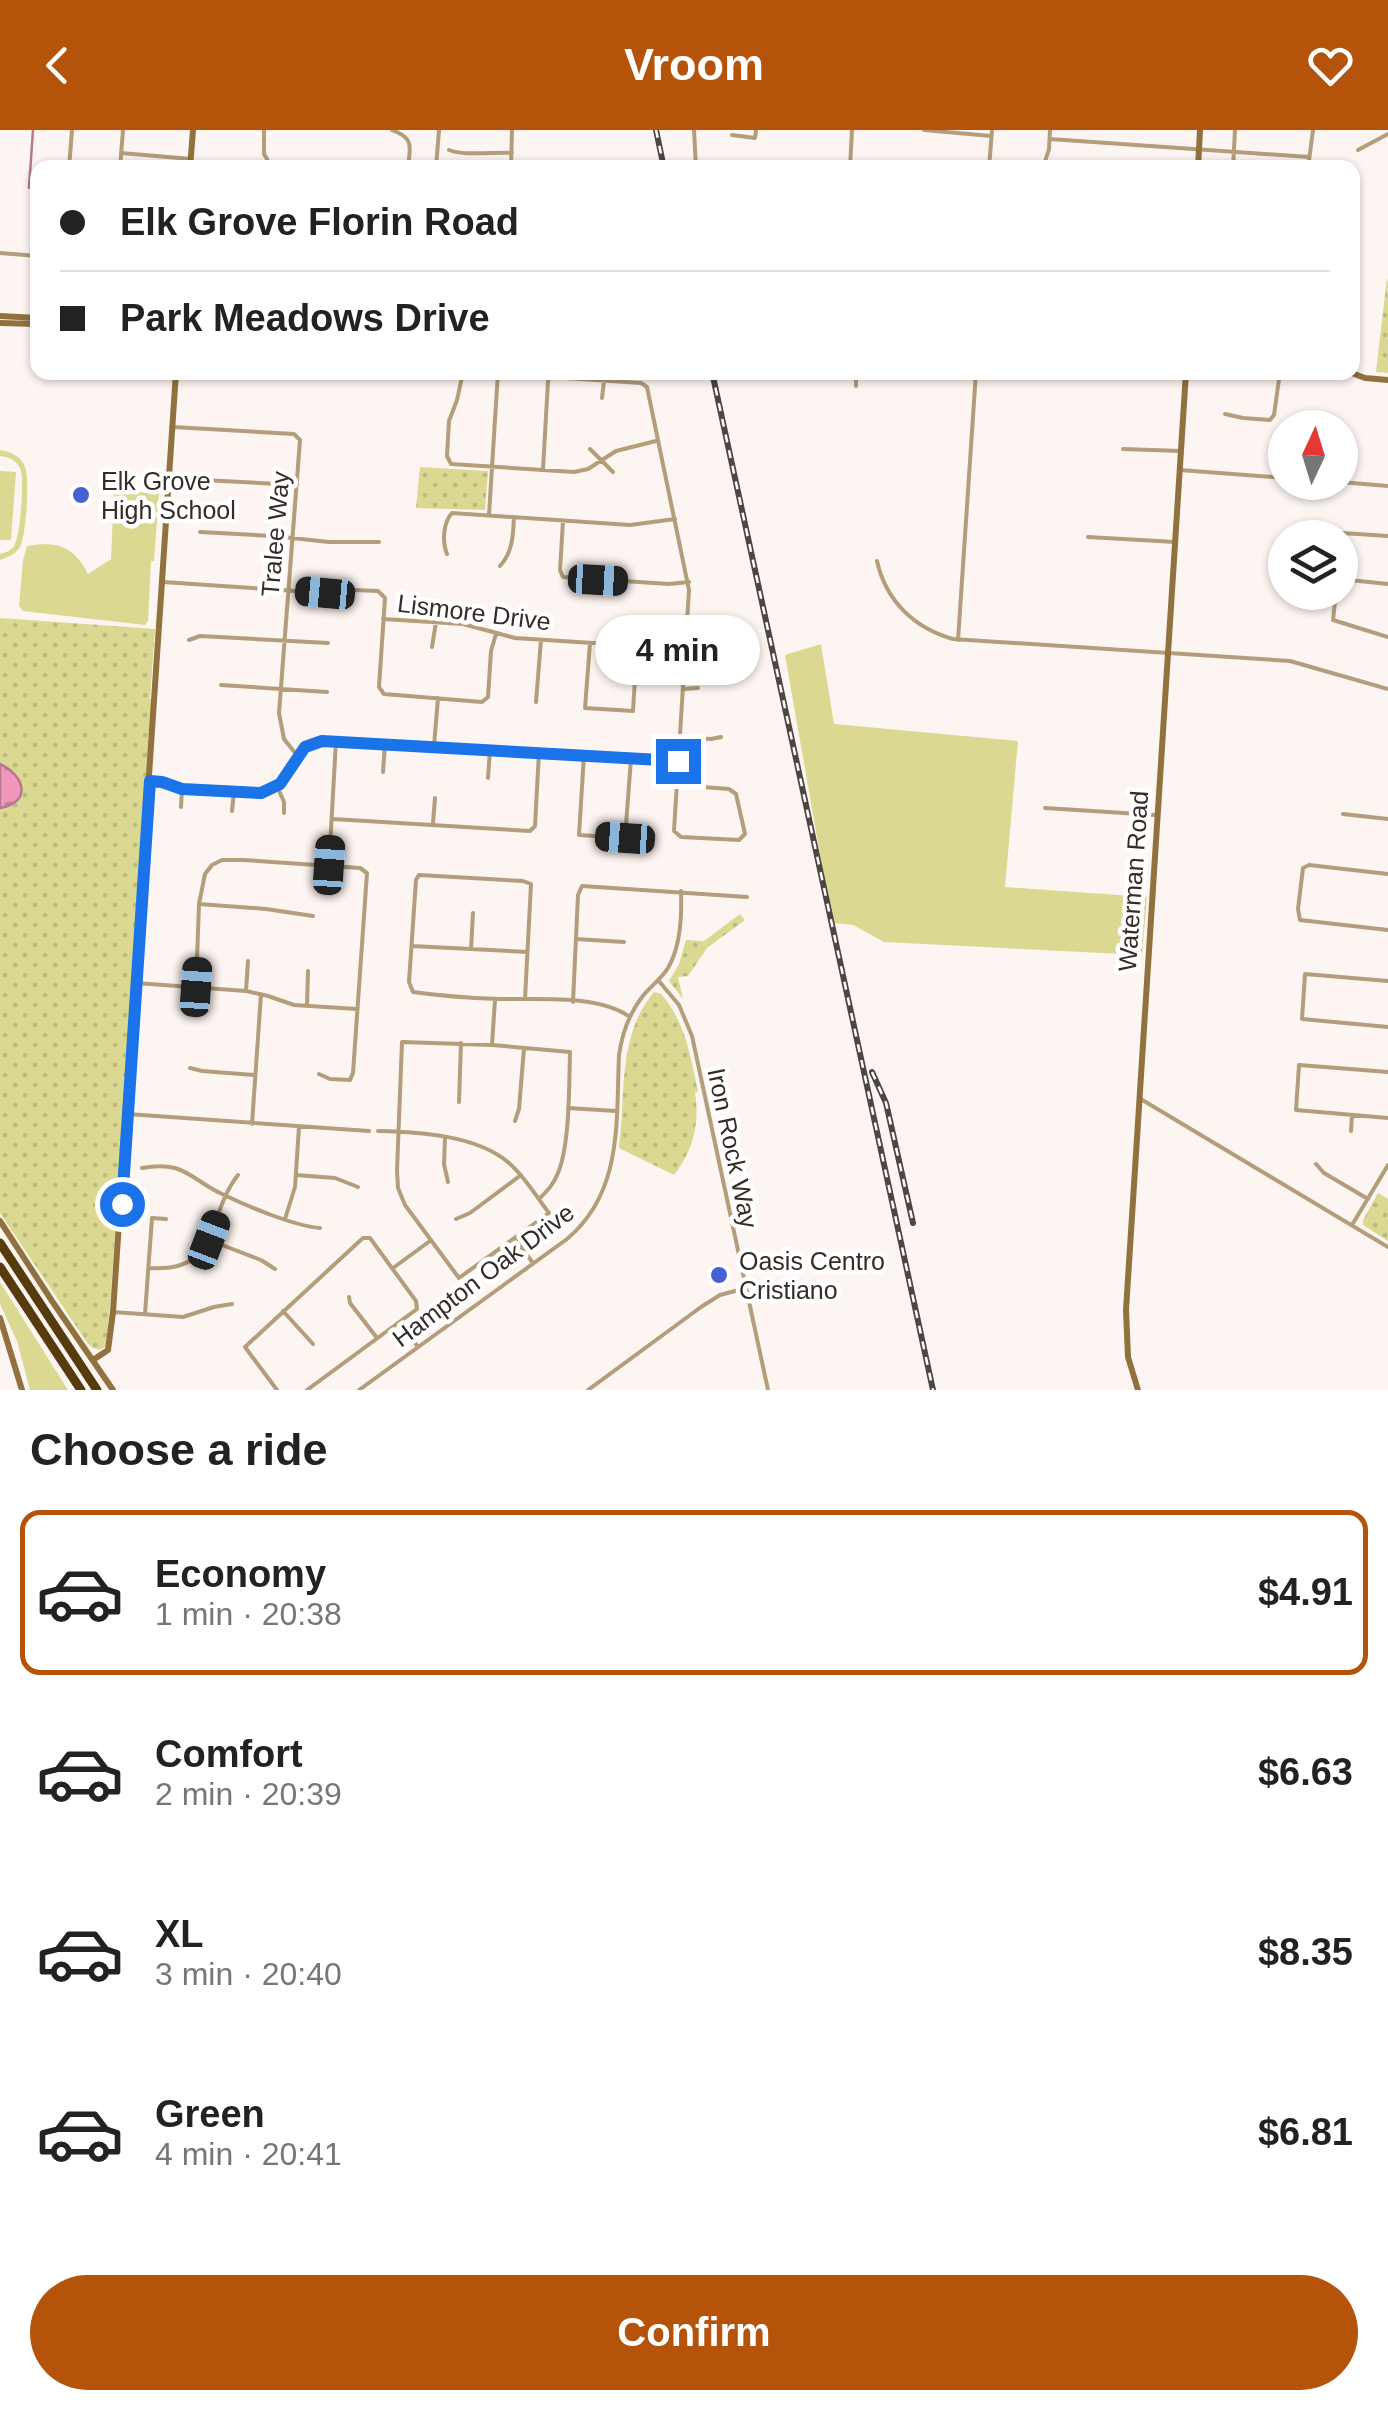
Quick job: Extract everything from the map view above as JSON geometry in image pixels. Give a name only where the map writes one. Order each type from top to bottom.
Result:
[{"type":"highway","points":[[0,1243],[97,1390]]},
{"type":"highway","points":[[0,1267],[80,1390]]},
{"type":"main road","points":[[191,160],[193,130]]},
{"type":"main road","points":[[1198,160],[1200,130]]},
{"type":"main road","points":[[0,319],[30,321]]},
{"type":"main road","points":[[1360,376],[1388,380]]},
{"type":"main road","points":[[95,1363],[108,1350],[114,1312],[176,380]]},
{"type":"main road","name":"Waterman Road","points":[[1138,1390],[1126,1335],[1185,380]]},
{"type":"main road","points":[[0,1221],[113,1390]]},
{"type":"main road","points":[[1,1320],[22,1390]]},
{"type":"street","points":[[70,160],[72,130]]},
{"type":"street","points":[[121,160],[123,130]]},
{"type":"street","points":[[264,130],[267,160]]},
{"type":"street","points":[[392,130],[407,137],[408,160]]},
{"type":"street","points":[[436,160],[438,130]]},
{"type":"street","points":[[512,130],[512,160]]},
{"type":"street","points":[[694,130],[696,160]]},
{"type":"street","points":[[732,134],[755,138],[756,130]]},
{"type":"street","points":[[850,160],[852,130]]},
{"type":"street","points":[[924,130],[992,133],[990,160]]},
{"type":"street","points":[[1045,160],[1050,130]]},
{"type":"street","points":[[1233,160],[1236,130]]},
{"type":"street","points":[[1309,160],[1313,130]]},
{"type":"street","points":[[1358,150],[1388,134]]},
{"type":"street","points":[[1050,139],[1309,156]]},
{"type":"street","points":[[449,150],[462,154],[512,153]]},
{"type":"street","points":[[121,154],[168,160]]},
{"type":"street","points":[[0,253],[30,255]]},
{"type":"street","points":[[461,380],[458,400],[448,421],[450,463],[579,472],[616,451],[658,441]]},
{"type":"street","points":[[490,515],[498,380]]},
{"type":"street","points":[[543,470],[550,380]]},
{"type":"street","points":[[582,380],[642,383],[647,387],[689,582],[674,831],[681,837],[739,840],[744,834],[736,794],[729,789],[678,786]]},
{"type":"street","points":[[856,380],[856,386]]},
{"type":"street","points":[[958,640],[975,380]]},
{"type":"street","points":[[1225,414],[1270,420],[1279,380]]},
{"type":"street","points":[[602,398],[604,381]]},
{"type":"street","name":"Tralee Way","points":[[173,427],[294,434],[300,440],[280,713],[281,730],[298,756]]},
{"type":"street","points":[[590,449],[613,472]]},
{"type":"street","points":[[1123,449],[1181,451]]},
{"type":"street","points":[[1180,470],[1268,477]]},
{"type":"street","points":[[204,480],[297,485]]},
{"type":"street","points":[[1358,484],[1388,486]]},
{"type":"street","points":[[447,554],[446,520],[452,513],[630,525],[675,519]]},
{"type":"street","points":[[500,566],[510,552],[514,517]]},
{"type":"street","points":[[563,521],[563,577],[689,582]]},
{"type":"street","points":[[200,532],[379,542]]},
{"type":"street","points":[[1358,533],[1388,536]]},
{"type":"street","points":[[1088,537],[1175,542]]},
{"type":"street","points":[[877,560],[891,598],[904,612],[930,630],[958,640],[1290,661],[1388,689]]},
{"type":"street","points":[[1358,581],[1388,584]]},
{"type":"street","name":"Lismore Drive","points":[[163,582],[325,593],[378,591],[385,598],[384,619],[473,626],[496,634],[541,640],[686,650]]},
{"type":"street","points":[[1334,610],[1333,620],[1388,637]]},
{"type":"street","points":[[384,619],[378,687],[384,694],[482,702],[488,696],[490,651],[496,634]]},
{"type":"street","points":[[432,646],[436,622]]},
{"type":"street","points":[[189,640],[200,636],[328,644]]},
{"type":"street","points":[[536,702],[541,640]]},
{"type":"street","points":[[590,643],[586,708],[633,711],[638,646]]},
{"type":"street","points":[[221,685],[326,692]]},
{"type":"street","points":[[684,689],[698,688]]},
{"type":"street","points":[[434,746],[438,698]]},
{"type":"street","points":[[680,737],[721,737]]},
{"type":"street","points":[[150,781],[182,789],[261,793],[287,776],[305,747],[336,741],[678,761]]},
{"type":"street","points":[[329,865],[336,741]]},
{"type":"street","points":[[384,772],[385,744]]},
{"type":"street","points":[[488,778],[490,750]]},
{"type":"street","points":[[332,819],[530,831],[534,826],[539,752]]},
{"type":"street","points":[[584,755],[579,835],[625,838],[631,758]]},
{"type":"street","points":[[277,786],[284,813]]},
{"type":"street","points":[[181,807],[182,789]]},
{"type":"street","points":[[232,811],[234,792]]},
{"type":"street","points":[[433,824],[435,798]]},
{"type":"street","points":[[1045,808],[1158,815]]},
{"type":"street","points":[[1343,814],[1388,819]]},
{"type":"street","points":[[196,987],[199,904],[210,866],[244,860],[360,868],[366,873],[353,1073],[350,1080],[319,1074]]},
{"type":"street","points":[[1388,874],[1309,865],[1303,868],[1298,909],[1300,920],[1388,930]]},
{"type":"street","points":[[525,999],[531,884],[419,875],[408,985],[413,992],[606,1005],[630,1017]]},
{"type":"street","points":[[573,1002],[578,890],[582,886],[747,896]]},
{"type":"street","name":"Hampton Oak Drive","points":[[359,1390],[576,1231],[598,1203],[612,1165],[618,1055],[630,1017],[642,996],[670,965],[677,948],[682,891]]},
{"type":"street","points":[[199,904],[313,916]]},
{"type":"street","points":[[471,949],[473,913]]},
{"type":"street","points":[[576,938],[624,942]]},
{"type":"street","points":[[412,946],[527,952]]},
{"type":"street","points":[[246,991],[248,961]]},
{"type":"street","points":[[308,971],[308,1006]]},
{"type":"street","points":[[1388,981],[1306,974],[1302,1020],[1388,1026]]},
{"type":"street","name":"Iron Rock Way","points":[[658,980],[679,1006],[692,1036],[768,1390]]},
{"type":"street","points":[[136,983],[246,991],[289,1004],[357,1009]]},
{"type":"street","points":[[252,1124],[261,994]]},
{"type":"street","points":[[492,1045],[495,998]]},
{"type":"street","points":[[378,1130],[400,1131],[470,1142],[489,1149],[521,1175],[549,1213],[460,1278],[400,1194],[396,1170],[400,1131],[402,1042],[570,1052],[560,1168],[539,1199]]},
{"type":"street","points":[[459,1102],[461,1043]]},
{"type":"street","points":[[515,1121],[524,1048]]},
{"type":"street","points":[[1388,1072],[1299,1065],[1296,1110],[1388,1118]]},
{"type":"street","points":[[190,1068],[254,1075]]},
{"type":"street","points":[[1139,1098],[1388,1247]]},
{"type":"street","points":[[568,1108],[616,1111]]},
{"type":"street","points":[[127,1114],[369,1132]]},
{"type":"street","points":[[1351,1131],[1352,1115]]},
{"type":"street","points":[[285,1219],[296,1175],[298,1127]]},
{"type":"street","points":[[445,1138],[448,1182]]},
{"type":"street","points":[[1316,1164],[1368,1199]]},
{"type":"street","points":[[1352,1226],[1388,1165]]},
{"type":"street","points":[[142,1168],[166,1166],[183,1170],[225,1196],[320,1228]]},
{"type":"street","points":[[148,1268],[184,1265],[200,1253],[238,1175]]},
{"type":"street","points":[[296,1175],[335,1178],[358,1187]]},
{"type":"street","points":[[456,1219],[521,1175]]},
{"type":"street","points":[[145,1314],[152,1218],[166,1219]]},
{"type":"street","points":[[277,1390],[245,1347],[363,1238],[370,1238],[416,1300],[418,1309],[307,1390]]},
{"type":"street","points":[[515,1238],[533,1262]]},
{"type":"street","points":[[209,1240],[261,1260],[275,1270]]},
{"type":"street","points":[[394,1268],[430,1240]]},
{"type":"street","points":[[588,1390],[701,1307],[720,1295],[746,1288]]},
{"type":"street","points":[[349,1297],[377,1338]]},
{"type":"street","points":[[114,1312],[187,1317],[232,1304]]},
{"type":"street","points":[[284,1310],[313,1344]]},
{"type":"street","points":[[400,1323],[418,1347]]},
{"type":"shaded area","points":[[1387,278],[1388,283],[1388,373],[1376,372]]},
{"type":"shaded area","points":[[0,450],[15,455],[23,463],[27,495],[20,547],[0,560],[0,554],[11,550],[16,541],[22,483],[18,465],[0,456]]},
{"type":"shaded area","points":[[420,467],[488,471],[485,510],[416,508]]},
{"type":"shaded area","points":[[0,471],[16,472],[11,540],[0,540]]},
{"type":"shaded area","points":[[114,491],[159,493],[145,625],[23,611],[19,606],[27,546],[47,544],[64,548],[77,557],[88,574],[111,559]]},
{"type":"shaded area","points":[[0,618],[155,629],[110,1306],[106,1346],[100,1350],[88,1344],[0,1213]]},
{"type":"shaded area","points":[[821,644],[834,724],[1018,741],[1005,887],[1147,897],[1142,955],[884,942],[853,925],[832,923],[785,655]]},
{"type":"shaded area","points":[[740,914],[745,920],[707,948],[688,976],[678,977],[683,999],[669,981],[686,940],[704,941]]},
{"type":"shaded area","points":[[654,992],[661,994],[682,1028],[698,1091],[694,1136],[674,1175],[619,1148],[629,1046],[642,1009]]},
{"type":"shaded area","points":[[1378,1193],[1388,1199],[1388,1241],[1363,1225]]},
{"type":"shaded area","points":[[0,1282],[68,1390],[30,1390],[17,1341],[0,1304]]},
{"type":"water","points":[[0,764],[15,775],[21,794],[10,805],[0,808]]},
{"type":"waterway","points":[[31,160],[33,130]]},
{"type":"waterway","points":[[29,188],[30,174]]},
{"type":"railway","points":[[656,130],[662,160]]},
{"type":"railway","points":[[714,380],[933,1390]]},
{"type":"railway","points":[[872,1072],[886,1103],[913,1223]]},
{"type":"place","name":"Elk Grove High School","points":[[81,495]]},
{"type":"place","name":"Oasis Centro Cristiano","points":[[719,1275]]},
{"type":"route","points":[[122,1204],[150,781],[182,789],[261,793],[280,784],[305,747],[322,741],[678,761]]}]
